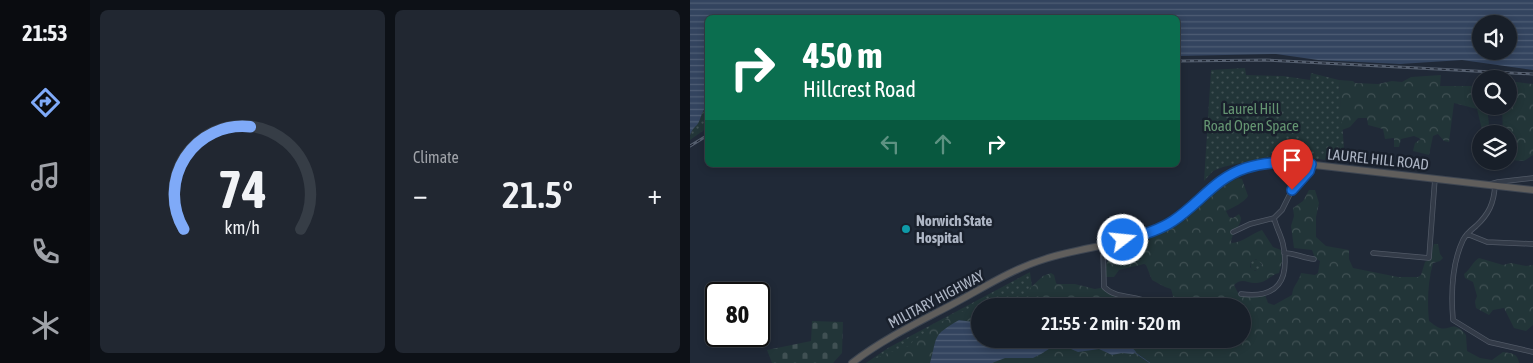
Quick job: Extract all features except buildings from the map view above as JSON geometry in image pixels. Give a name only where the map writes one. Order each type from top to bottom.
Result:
[{"type":"highway","name":"LAUREL HILL ROAD","points":[[1036,262],[1138,236],[1164,226],[1179,216],[1219,181],[1242,169],[1272,163],[1311,164],[1533,190]]},
{"type":"highway","name":"MILITARY HIGHWAY","points":[[852,363],[901,332],[1002,277],[1036,262]]},
{"type":"street","points":[[1233,232],[1250,224],[1274,218],[1282,210],[1292,190],[1309,171],[1311,164]]},
{"type":"street","points":[[1373,253],[1429,258],[1435,178]]},
{"type":"street","points":[[1533,178],[1498,182],[1492,185],[1493,200],[1489,212],[1463,240],[1456,264],[1452,312],[1454,320],[1489,342],[1533,352]]},
{"type":"street","points":[[1241,294],[1252,296],[1265,295],[1278,285],[1284,274],[1284,253],[1281,236],[1274,218]]},
{"type":"street","points":[[1467,234],[1487,242],[1533,244]]},
{"type":"street","points":[[1103,245],[1104,287],[1116,295],[1139,298]]},
{"type":"street","points":[[1284,253],[1292,253],[1302,258],[1314,259]]},
{"type":"green space","name":"Laurel Hill Road Open Space","points":[[1245,68],[1246,75],[1283,76],[1310,80],[1311,73],[1339,80],[1345,162],[1290,156],[1267,157],[1223,167],[1213,171],[1204,181],[1211,70]]},
{"type":"green space","points":[[1441,75],[1440,86],[1472,86],[1472,108],[1454,103],[1449,142],[1444,141],[1438,134],[1433,136],[1429,155],[1413,151],[1415,143],[1421,139],[1414,136],[1401,139],[1399,147],[1394,147],[1394,138],[1385,139],[1383,129],[1368,125],[1367,118],[1358,118],[1350,127],[1342,130],[1339,80],[1378,84],[1392,81],[1402,82],[1411,77]]},
{"type":"green space","points":[[1517,82],[1533,84],[1533,155],[1524,161],[1517,161],[1517,125],[1503,125],[1502,115],[1517,115]]},
{"type":"green space","points":[[705,108],[705,129],[690,140],[690,135]]},
{"type":"green space","points":[[1478,115],[1488,115],[1489,125],[1481,125]]},
{"type":"green space","points":[[1238,178],[1242,179],[1248,196],[1241,203],[1226,211],[1229,217],[1233,218],[1239,214],[1241,218],[1231,242],[1240,241],[1262,230],[1273,247],[1281,250],[1283,258],[1279,273],[1261,282],[1240,281],[1234,285],[1238,293],[1265,295],[1268,303],[1274,305],[1292,295],[1301,273],[1315,275],[1318,273],[1320,261],[1315,258],[1312,250],[1294,248],[1291,226],[1294,216],[1293,208],[1303,201],[1309,190],[1315,190],[1319,203],[1316,217],[1316,237],[1326,246],[1349,250],[1349,259],[1353,268],[1398,277],[1418,277],[1421,275],[1425,262],[1430,259],[1434,244],[1438,244],[1443,258],[1433,263],[1431,270],[1428,292],[1429,321],[1440,328],[1455,327],[1462,330],[1466,335],[1467,351],[1480,358],[1492,360],[1506,352],[1516,356],[1519,363],[992,363],[1005,358],[1027,358],[1041,354],[1050,348],[1070,348],[1083,352],[1099,349],[1108,354],[1131,355],[1135,350],[1132,348],[1251,348],[1251,298],[1173,298],[1171,289],[1152,280],[1144,264],[1119,270],[1114,277],[1105,277],[1107,262],[1114,249],[1169,229],[1219,189]],"holes":[[[1256,259],[1262,264],[1255,271],[1250,267],[1251,262]]]},
{"type":"green space","points":[[1479,258],[1503,265],[1511,263],[1526,266],[1533,265],[1533,325],[1526,331],[1514,328],[1504,308],[1493,310],[1489,315],[1476,308],[1477,296],[1473,282],[1465,278],[1464,274]]},
{"type":"green space","points":[[1256,259],[1262,265],[1256,271],[1250,265]]},
{"type":"green space","points":[[1030,272],[1032,287],[1068,298],[981,298]]},
{"type":"green space","points":[[1051,273],[1054,275],[1057,284],[1075,284],[1095,289],[1105,287],[1129,298],[1042,298],[1042,296],[1030,296],[1028,290],[1043,276]]},
{"type":"green space","points":[[971,304],[971,348],[1213,348],[1230,363],[866,363],[888,348]]},
{"type":"green space","points":[[971,311],[971,322],[959,320],[940,332],[930,363],[866,363],[909,346],[914,340],[954,314]]},
{"type":"green space","points":[[812,321],[843,322],[842,353],[833,363],[772,363],[767,350],[811,341]]},
{"type":"water","points":[[690,0],[1533,0],[1533,70],[1462,60],[1400,64],[1318,60],[1276,54],[1180,56],[1180,15],[705,15],[705,108],[690,135]]},
{"type":"water","points":[[959,320],[971,322],[971,348],[1050,348],[1033,358],[1005,358],[992,363],[930,363],[937,337],[944,329]]},
{"type":"water","points":[[1069,348],[1133,348],[1136,352],[1133,354],[1122,353],[1112,355],[1099,349],[1078,352]]},
{"type":"waterway","points":[[1134,352],[1150,363]]},
{"type":"railway","points":[[1180,61],[1266,60],[1533,74]]},
{"type":"railway","points":[[690,146],[705,137]]},
{"type":"place","name":"Norwich State Hospital","points":[[906,229]]},
{"type":"route","points":[[1123,240],[1146,234],[1167,225],[1219,181],[1248,167],[1279,162],[1311,164],[1309,171],[1292,190]]}]
